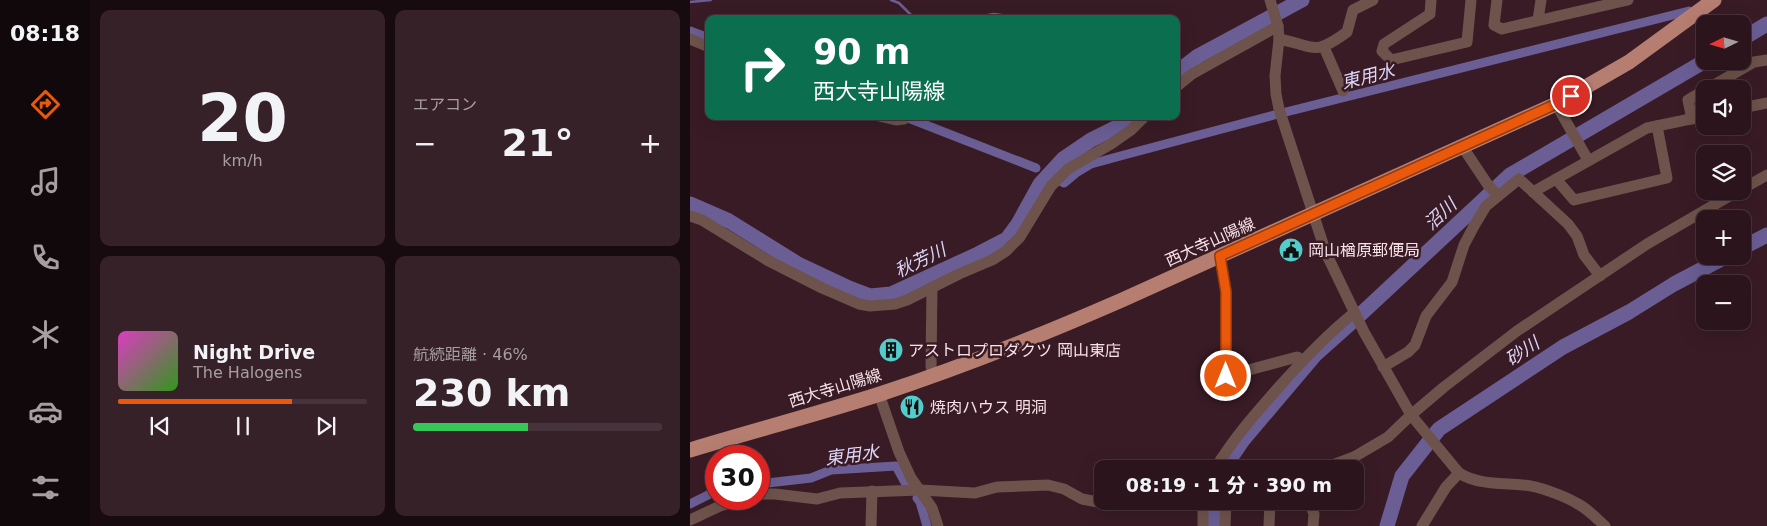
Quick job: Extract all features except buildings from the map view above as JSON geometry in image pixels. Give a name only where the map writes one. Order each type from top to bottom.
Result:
[{"type":"main road","name":"西大寺山陽線","points":[[690,450],[879,394],[1056,329],[1556,104],[1629,62],[1714,0]]},
{"type":"street","points":[[1279,39],[1308,48],[1324,47],[1347,32],[1353,10],[1373,0]]},
{"type":"street","points":[[1431,0],[1430,14],[1384,44],[1382,51],[1391,60],[1467,42],[1471,0]]},
{"type":"street","points":[[1497,0],[1494,25],[1502,29],[1538,20],[1583,5],[1628,0]]},
{"type":"street","points":[[1538,20],[1541,0]]},
{"type":"street","points":[[1271,3],[1277,23],[1279,39],[1275,76],[1276,94],[1280,113],[1312,215],[1326,253],[1354,312],[1412,417],[1457,470],[1469,479],[1526,485],[1549,492],[1577,503],[1604,526]]},
{"type":"street","points":[[1180,83],[1277,23]]},
{"type":"street","points":[[690,39],[705,45]]},
{"type":"street","points":[[1324,47],[1343,91]]},
{"type":"street","points":[[1722,80],[1754,62],[1767,60]]},
{"type":"street","points":[[1692,119],[1688,100],[1696,95]]},
{"type":"street","points":[[1751,106],[1767,103]]},
{"type":"street","points":[[1556,104],[1588,160]]},
{"type":"street","points":[[1533,192],[1647,128],[1696,118]]},
{"type":"street","points":[[690,216],[702,220],[774,264],[859,304],[870,306],[895,304],[992,260],[1006,251],[1020,236],[1051,186],[1068,170],[1111,144],[1131,130],[1141,120]]},
{"type":"street","points":[[1556,179],[1574,200],[1667,178],[1657,126]]},
{"type":"street","points":[[1462,146],[1488,185],[1498,196]]},
{"type":"street","points":[[1751,184],[1767,174]]},
{"type":"street","points":[[1383,367],[1408,352],[1415,345],[1426,316],[1452,282],[1464,245],[1486,206],[1519,179],[1568,224],[1577,236],[1584,255],[1600,276]]},
{"type":"street","points":[[1346,460],[1388,437],[1517,331],[1647,244],[1723,200]]},
{"type":"street","points":[[1220,256],[1226,292],[1226,376],[1297,358],[1303,360]]},
{"type":"street","points":[[932,287],[931,366],[933,375]]},
{"type":"street","points":[[1220,460],[1229,445],[1303,360],[1332,330],[1354,312]]},
{"type":"street","points":[[879,394],[899,452],[911,478],[932,508],[938,526]]},
{"type":"street","points":[[1422,526],[1457,470]]},
{"type":"street","points":[[770,494],[817,499],[840,493],[872,491],[920,490],[975,494],[998,487],[1048,485],[1064,489],[1082,499],[1094,501]]},
{"type":"street","points":[[871,526],[872,491]]},
{"type":"street","points":[[690,520],[711,510]]},
{"type":"street","points":[[1203,510],[1203,526]]},
{"type":"street","points":[[1225,526],[1226,510]]},
{"type":"street","points":[[1269,526],[1270,510]]},
{"type":"street","points":[[1312,510],[1313,526]]},
{"type":"waterway","points":[[690,2],[711,0]]},
{"type":"waterway","points":[[891,0],[899,3],[911,15]]},
{"type":"waterway","name":"秋芳川","points":[[1180,70],[1198,56],[1302,0]]},
{"type":"waterway","name":"東用水","points":[[1060,181],[1064,183],[1091,164],[1124,155],[1274,115],[1689,11]]},
{"type":"waterway","points":[[988,15],[1001,15]]},
{"type":"waterway","name":"沼川","points":[[1751,34],[1767,24]]},
{"type":"waterway","points":[[690,31],[705,37]]},
{"type":"waterway","name":"沼川","points":[[1229,460],[1243,440],[1315,355],[1510,175],[1696,66]]},
{"type":"waterway","points":[[913,120],[1036,168]]},
{"type":"waterway","name":"秋芳川","points":[[690,204],[729,221],[798,264],[849,288],[870,296],[891,294],[1007,239],[1018,224],[1040,184],[1063,159],[1091,140],[1119,126],[1125,120]]},
{"type":"waterway","name":"砂川","points":[[1751,243],[1767,235]]},
{"type":"waterway","name":"砂川","points":[[1387,526],[1402,476],[1439,429],[1563,347],[1629,312],[1674,284],[1710,265]]},
{"type":"waterway","name":"東用水","points":[[770,483],[811,478],[831,470],[896,466],[907,486]]},
{"type":"waterway","name":"東用水","points":[[690,504],[705,496]]},
{"type":"waterway","name":"東用水","points":[[917,498],[927,526]]},
{"type":"waterway","name":"沼川","points":[[1215,510],[1215,526]]},
{"type":"place","name":"岡山楢原郵便局","points":[[1291,250]]},
{"type":"place","name":"アストロプロダクツ 岡山東店","points":[[891,350]]},
{"type":"place","name":"焼肉ハウス 明洞","points":[[912,407]]},
{"type":"route","points":[[1226,376],[1226,292],[1220,256],[1571,96]]}]
